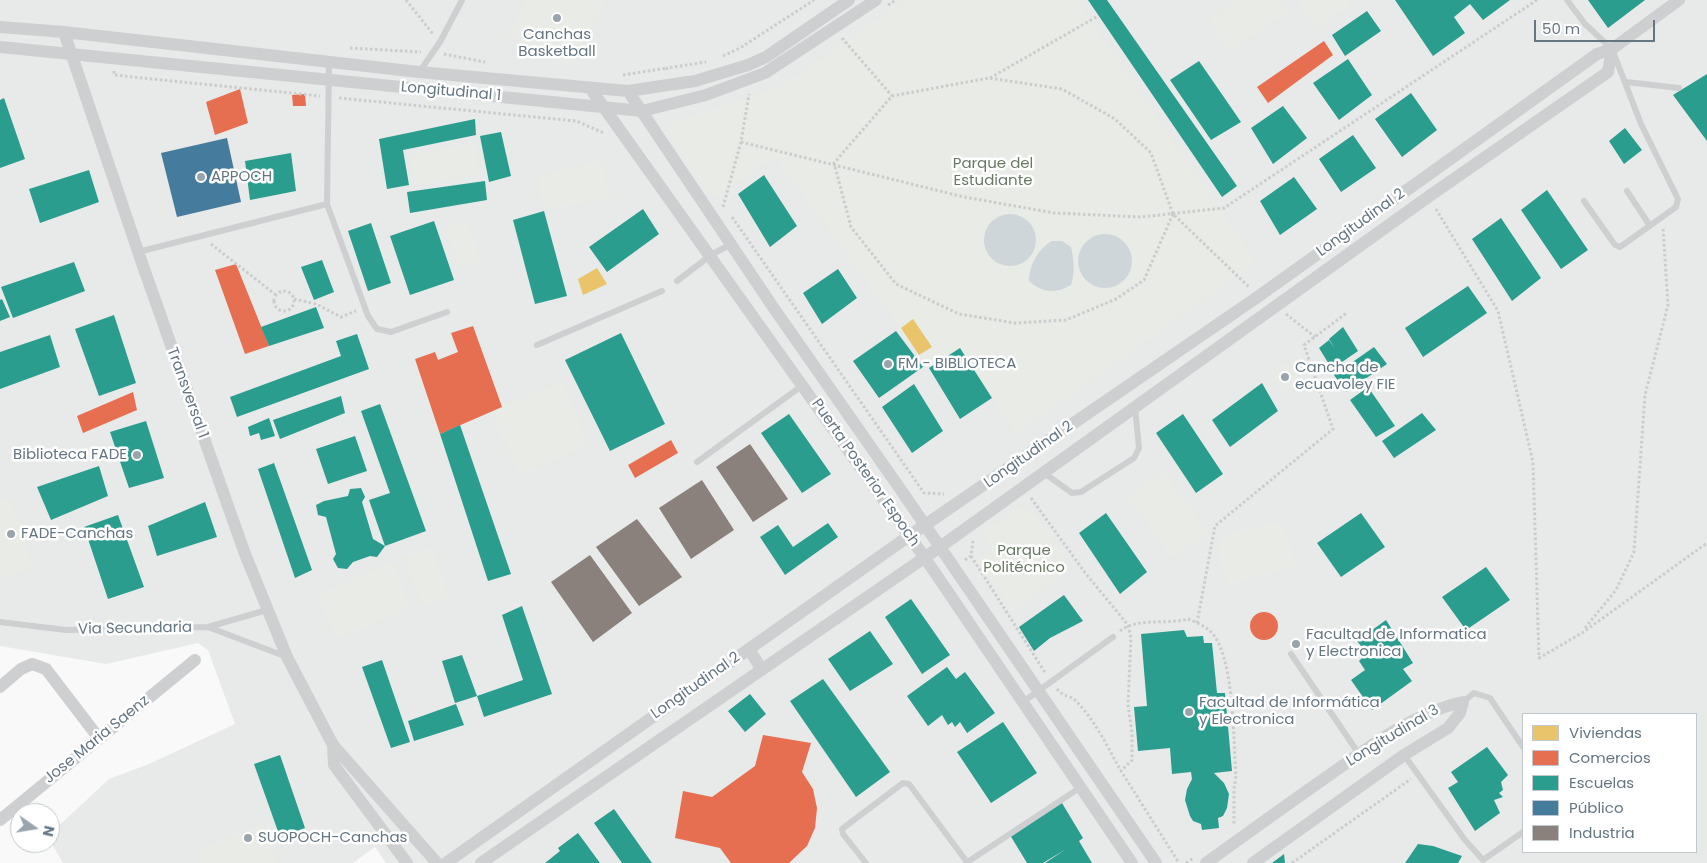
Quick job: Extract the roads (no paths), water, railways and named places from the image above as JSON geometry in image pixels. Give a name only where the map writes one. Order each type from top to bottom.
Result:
[{"type":"street","name":"Longitudinal 1","points":[[0,27],[64,32],[329,63],[628,91],[695,81],[760,60],[849,0]]},
{"type":"street","name":"Longitudinal 1","points":[[0,47],[70,52],[329,80],[641,110],[706,95],[765,73],[835,29],[876,0]]},
{"type":"street","name":"Longitudinal 2","points":[[446,863],[909,536],[1259,296],[1597,54],[1612,49],[1679,0]]},
{"type":"street","name":"Transversal 1","points":[[64,32],[138,252],[245,554],[287,657],[333,744],[437,863]]},
{"type":"street","name":"Longitudinal 2","points":[[481,863],[940,547],[1428,197],[1608,72],[1612,49]]},
{"type":"street","name":"Puerta Posterior Espoch","points":[[590,88],[711,255],[909,536],[1132,863]]},
{"type":"street","name":"Puerta Posterior Espoch","points":[[628,91],[1156,863]]},
{"type":"street","points":[[1312,257],[1324,272]]},
{"type":"street","points":[[749,649],[762,670]]},
{"type":"street","name":"Jose Maria Saenz","points":[[0,820],[98,737],[195,660]]},
{"type":"street","points":[[0,687],[21,669],[32,664],[46,669],[98,737]]},
{"type":"street","name":"Longitudinal 3","points":[[1206,863],[1359,754],[1422,715],[1441,706],[1463,702],[1460,713],[1448,728],[1404,755],[1253,863]]},
{"type":"street","name":"Transversal 1","points":[[333,744],[334,765],[407,863]]},
{"type":"lane","points":[[419,72],[440,42],[462,0]]},
{"type":"lane","points":[[1567,0],[1585,24],[1612,49],[1641,124],[1678,198],[1676,207],[1620,247],[1615,245],[1584,201]]},
{"type":"lane","points":[[329,63],[329,80],[325,96],[327,204],[364,308],[378,330],[391,332],[448,312]]},
{"type":"lane","points":[[1626,82],[1679,88]]},
{"type":"lane","points":[[1627,191],[1650,226]]},
{"type":"lane","points":[[138,252],[327,204]]},
{"type":"lane","points":[[677,281],[711,255],[731,244]]},
{"type":"lane","points":[[536,345],[662,291]]},
{"type":"lane","points":[[697,462],[803,385]]},
{"type":"lane","points":[[1044,473],[1072,493],[1081,492],[1134,458],[1139,448],[1135,407]]},
{"type":"lane","name":"Via Secundaria","points":[[0,622],[66,630],[208,627],[267,610]]},
{"type":"lane","points":[[208,627],[287,657]]},
{"type":"lane","points":[[1023,702],[1113,637]]},
{"type":"lane","points":[[1291,654],[1359,754]]},
{"type":"lane","points":[[1463,702],[1474,693],[1490,698],[1522,746]]},
{"type":"lane","points":[[1404,755],[1465,840],[1483,860],[1522,833]]},
{"type":"lane","points":[[866,863],[843,834],[842,829],[903,783],[909,784],[966,863],[1081,787]]},
{"type":"place","name":"Canchas Basketball","points":[[557,18]]},
{"type":"place","name":"APPOCH","points":[[201,177]]},
{"type":"place","name":"FM - BIBLIOTECA","points":[[888,364]]},
{"type":"place","name":"Cancha de ecuavoley FIE","points":[[1285,377]]},
{"type":"place","name":"Biblioteca FADE","points":[[137,455]]},
{"type":"place","name":"FADE-Canchas","points":[[11,534]]},
{"type":"place","name":"Facultad de Informatica y Electronica","points":[[1296,644]]},
{"type":"place","name":"Facultad de Informática y Electronica","points":[[1189,712]]},
{"type":"place","name":"SUOPOCH-Canchas","points":[[248,838]]},
{"type":"park label","name":"Parque del Estudiante","points":[[993,172]]},
{"type":"park label","name":"Parque Politécnico","points":[[1024,560]]}]
